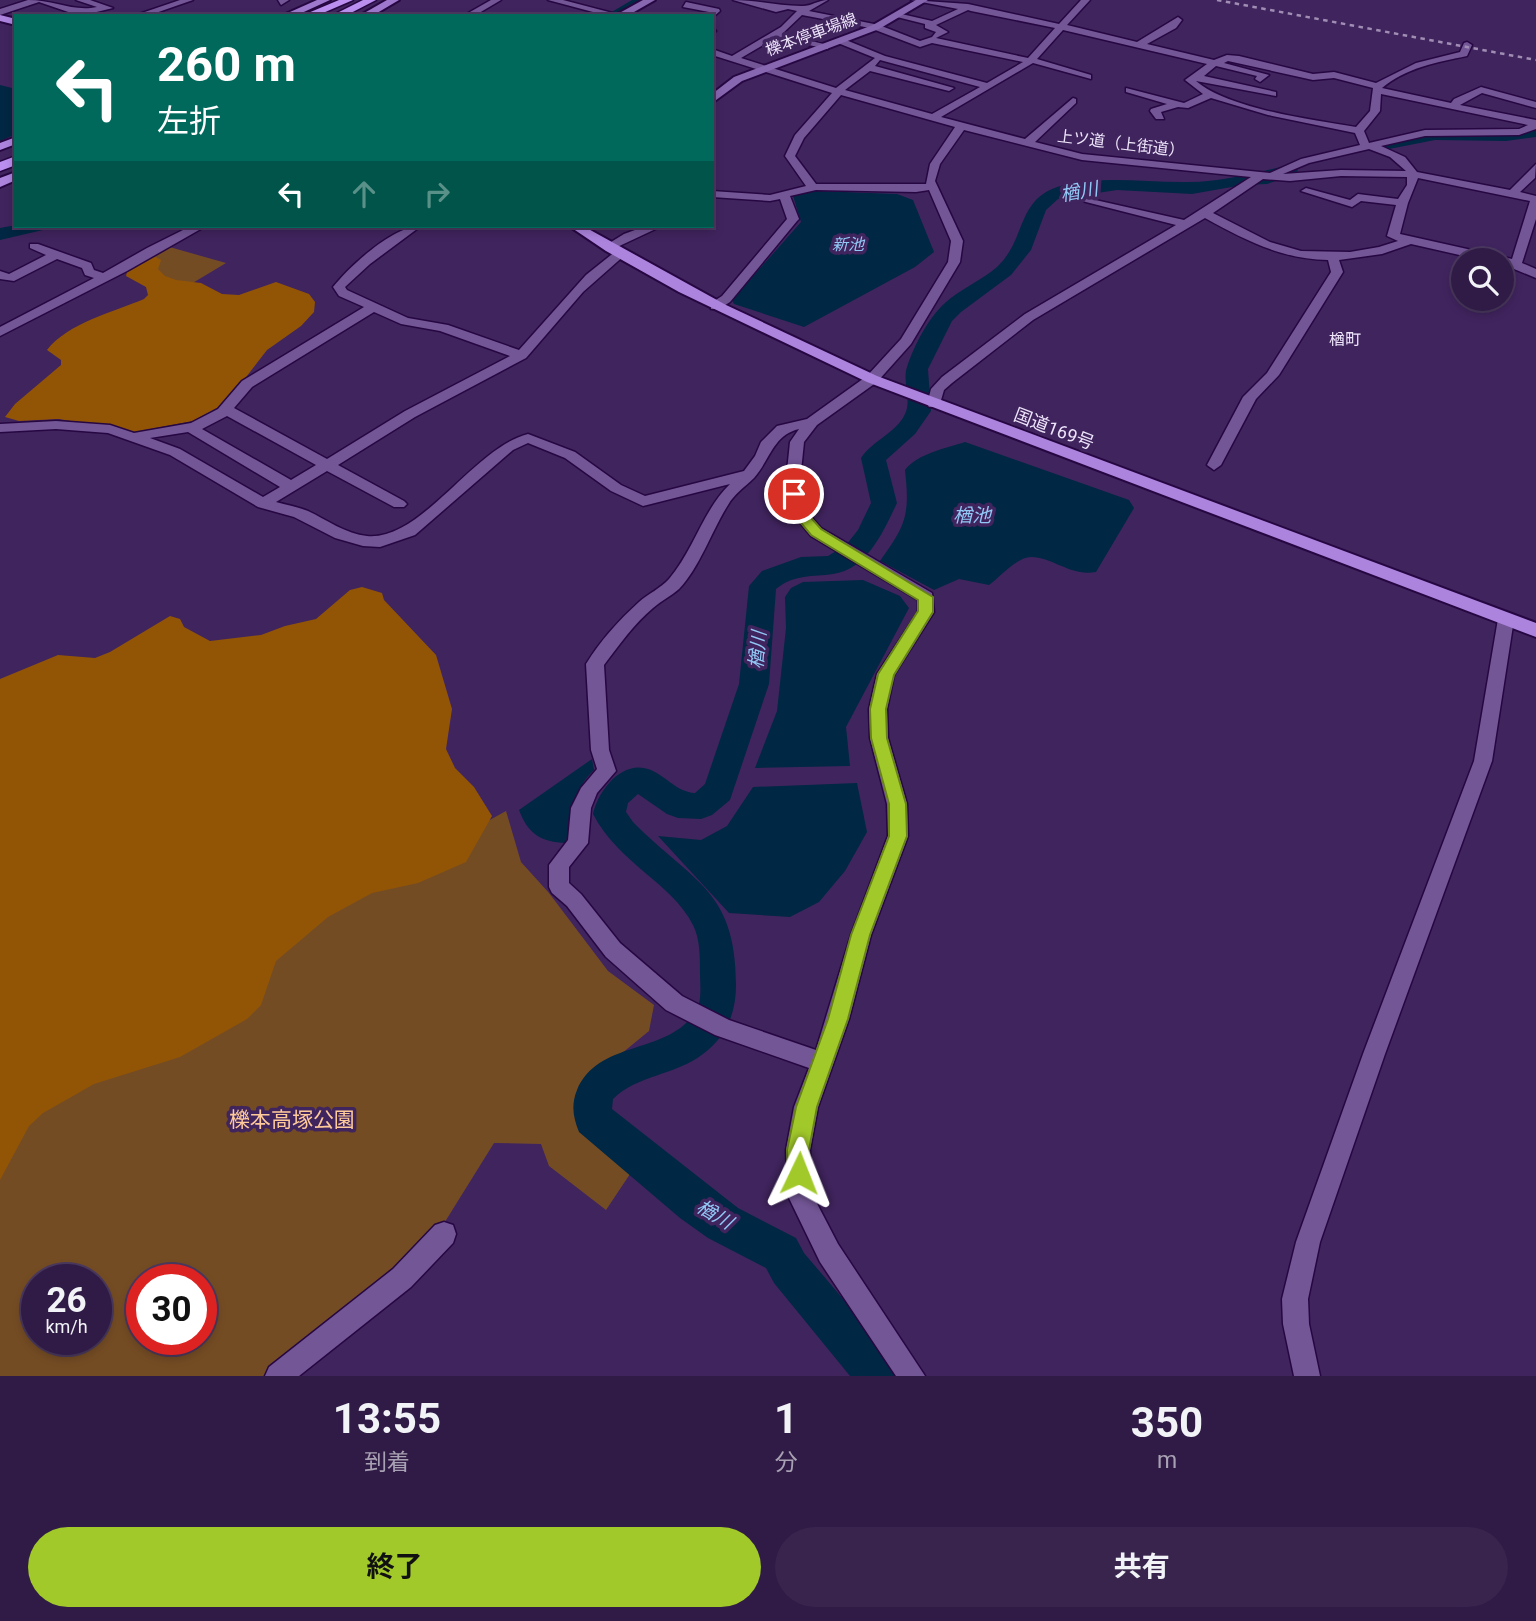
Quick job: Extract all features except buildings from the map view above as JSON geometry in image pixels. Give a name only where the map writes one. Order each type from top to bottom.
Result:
[{"type":"highway","points":[[311,14],[348,0]]},
{"type":"highway","points":[[326,14],[356,0]]},
{"type":"highway","points":[[341,14],[374,0]]},
{"type":"highway","points":[[350,14],[374,0]]},
{"type":"highway","name":"国道169号","points":[[578,228],[715,306],[872,379],[1536,630]]},
{"type":"main road","points":[[291,14],[325,0]]},
{"type":"main road","points":[[368,14],[394,0]]},
{"type":"main road","points":[[624,14],[650,0]]},
{"type":"main road","name":"櫟本停車場線","points":[[714,98],[737,79],[875,28],[923,0]]},
{"type":"street","points":[[0,12],[39,0],[61,7],[80,13],[108,8],[80,0],[61,7]]},
{"type":"street","points":[[144,14],[189,0]]},
{"type":"street","points":[[471,14],[496,0]]},
{"type":"street","points":[[552,0],[612,14]]},
{"type":"street","points":[[737,0],[775,9],[788,6],[875,28],[920,44],[932,40],[1031,60],[1088,77]]},
{"type":"street","points":[[735,58],[784,29],[792,18],[824,0]]},
{"type":"street","points":[[915,0],[968,7],[1138,45],[1264,75],[1260,79]]},
{"type":"street","points":[[933,117],[1031,60],[1086,0]]},
{"type":"street","points":[[691,2],[716,11],[712,14]]},
{"type":"street","points":[[932,40],[929,38],[943,32],[928,26],[968,7]]},
{"type":"street","points":[[900,15],[933,24]]},
{"type":"street","points":[[1138,45],[1173,26],[1178,20]]},
{"type":"street","points":[[774,35],[825,47]]},
{"type":"street","points":[[841,41],[882,58],[989,86]]},
{"type":"street","points":[[1377,88],[1402,72],[1464,54],[1467,45]]},
{"type":"street","name":"上ツ道（上街道）","points":[[714,52],[837,92],[1083,157],[1290,178],[1368,172],[1413,174],[1536,200]]},
{"type":"street","points":[[812,187],[799,164],[790,156],[799,137],[837,92],[882,58]]},
{"type":"street","points":[[1536,124],[1453,108],[1334,75],[1313,77],[1227,58],[1212,64],[1210,69],[1190,80],[1192,84],[1212,95],[1275,114],[1359,131],[1375,147],[1400,159],[1413,174],[1414,180],[1402,203],[1401,218],[1393,236],[1516,264],[1536,274]]},
{"type":"street","points":[[867,67],[974,94]]},
{"type":"street","points":[[1280,82],[1291,71]]},
{"type":"street","points":[[1193,77],[1273,94]]},
{"type":"street","points":[[1129,90],[1178,104],[1192,104],[1212,95],[1226,84]]},
{"type":"street","points":[[1359,131],[1375,111],[1377,88]]},
{"type":"street","points":[[1453,108],[1457,101],[1481,90],[1536,105]]},
{"type":"street","points":[[1026,144],[1073,101]]},
{"type":"street","points":[[1160,117],[1155,111],[1178,104]]},
{"type":"street","points":[[934,404],[938,389],[947,380],[1029,317],[1264,176],[1305,161],[1375,147],[1424,133],[1519,132],[1529,130],[1536,124]]},
{"type":"street","points":[[909,1374],[829,1253],[800,1196],[798,1150],[806,1107],[838,1019],[861,935],[898,836],[897,804],[879,738],[878,709],[886,674],[926,612],[926,597],[816,532],[798,511],[793,481],[797,442],[812,422],[872,379],[906,341],[954,262],[957,241],[932,186],[931,174],[961,126]]},
{"type":"street","points":[[1375,147],[1446,140],[1510,140],[1536,137]]},
{"type":"street","points":[[1513,194],[1530,178],[1536,167]]},
{"type":"street","points":[[714,194],[771,198],[812,187],[916,189],[932,186]]},
{"type":"street","points":[[1306,191],[1352,204],[1358,197],[1402,203]]},
{"type":"street","points":[[715,306],[726,299],[793,219],[784,194]]},
{"type":"street","points":[[1086,199],[1185,224]]},
{"type":"street","points":[[1516,264],[1536,200]]},
{"type":"street","points":[[1205,213],[1279,250],[1297,254],[1332,255],[1382,251],[1409,240]]},
{"type":"street","points":[[0,332],[196,228]]},
{"type":"street","points":[[412,228],[375,252],[339,287],[343,293],[405,321],[443,328],[521,355]]},
{"type":"street","points":[[263,504],[410,414],[521,355],[578,288],[628,236],[650,228]]},
{"type":"street","points":[[34,246],[87,266],[89,272],[104,278]]},
{"type":"street","points":[[0,275],[10,278],[55,255]]},
{"type":"street","points":[[1214,464],[1250,397],[1272,375],[1337,272],[1332,255]]},
{"type":"street","points":[[130,437],[190,428],[225,410],[247,384],[372,308]]},
{"type":"street","points":[[225,410],[399,504]]},
{"type":"street","points":[[812,422],[782,429],[765,445],[762,457],[726,496],[674,584],[646,605],[622,629],[595,664],[600,750],[607,771],[590,788],[581,808],[578,843],[559,865],[559,887],[614,950],[674,1003],[740,1035],[821,1062]]},
{"type":"street","points":[[0,428],[80,425],[110,429],[176,452],[263,504],[299,513],[340,534],[363,541],[380,542],[410,531],[508,447],[528,438],[570,455],[617,488],[643,501],[749,474]]},
{"type":"street","points":[[190,428],[290,486]]},
{"type":"street","points":[[1307,1376],[1296,1324],[1295,1299],[1308,1242],[1374,1054],[1483,761],[1506,619]]},
{"type":"street","points":[[278,1376],[402,1278],[444,1234]]},
{"type":"green space","points":[[166,246],[226,263],[176,293],[140,275],[154,254]]},
{"type":"green space","name":"櫟本高塚公園","points":[[506,811],[521,862],[549,893],[608,971],[654,1005],[649,1031],[588,1081],[583,1134],[632,1171],[606,1210],[549,1166],[541,1144],[494,1143],[438,1233],[272,1376],[0,1376],[0,1146],[31,1094]]},
{"type":"shaded area","points":[[152,255],[161,260],[158,269],[165,276],[201,283],[222,294],[239,295],[276,282],[309,294],[315,302],[314,312],[301,326],[267,350],[226,403],[193,421],[135,432],[59,419],[19,421],[5,417],[15,404],[61,365],[61,360],[47,350],[56,341],[79,325],[148,295],[146,287],[126,276],[128,268]]},
{"type":"shaded area","points":[[362,587],[382,593],[384,600],[436,655],[452,709],[446,749],[455,768],[474,787],[492,816],[466,862],[418,883],[372,893],[328,917],[276,961],[261,1005],[247,1019],[180,1057],[94,1084],[43,1113],[29,1126],[0,1180],[0,679],[58,655],[95,658],[170,616],[180,619],[184,627],[210,641],[261,635],[316,619],[350,590]]},
{"type":"water","points":[[0,85],[14,88],[14,135],[0,141]]},
{"type":"water","name":"新池","points":[[816,191],[897,194],[913,200],[934,252],[915,267],[804,327],[734,304],[732,300],[801,222],[793,196]]},
{"type":"water","name":"楢池","points":[[965,442],[1129,500],[1134,508],[1096,572],[1078,572],[1031,557],[1014,564],[989,585],[959,579],[934,590],[880,561],[896,538],[904,519],[907,498],[905,470],[924,456]]},
{"type":"water","points":[[863,580],[900,596],[909,608],[846,727],[850,766],[755,768],[777,711],[786,628],[785,597],[791,588],[803,582]]},
{"type":"water","points":[[592,759],[594,770],[577,794],[566,843],[549,841],[536,835],[519,810]]},
{"type":"water","points":[[857,783],[867,832],[845,871],[819,902],[790,917],[729,913],[658,836],[701,840],[727,826],[753,787]]},
{"type":"waterway","points":[[616,14],[643,0]]},
{"type":"waterway","name":"楢川","points":[[1384,145],[1435,135],[1506,136],[1536,132]]},
{"type":"waterway","name":"楢川","points":[[879,1376],[789,1268],[781,1253],[723,1223],[695,1203],[593,1118],[594,1095],[602,1083],[614,1074],[670,1053],[697,1037],[715,1015],[718,997],[717,948],[710,922],[686,890],[621,832],[609,814],[610,807],[619,791],[642,780],[678,805],[701,806],[719,791],[754,684],[763,586],[772,578],[801,566],[834,565],[855,551],[869,534],[884,503],[873,458],[907,429],[919,411],[917,369],[942,319],[953,307],[1004,271],[1021,250],[1037,208],[1051,195],[1067,190],[1117,184],[1192,188],[1243,179],[1267,178],[1289,170]]},
{"type":"waterway","points":[[0,234],[27,228]]},
{"type":"railway","points":[[1217,0],[1536,60]]},
{"type":"district","name":"楢町","points":[[1345,339]]},
{"type":"route","points":[[794,494],[798,511],[816,532],[926,597],[926,612],[886,674],[878,709],[879,738],[897,804],[898,836],[861,935],[838,1019],[806,1107],[798,1150],[799,1173]]}]
